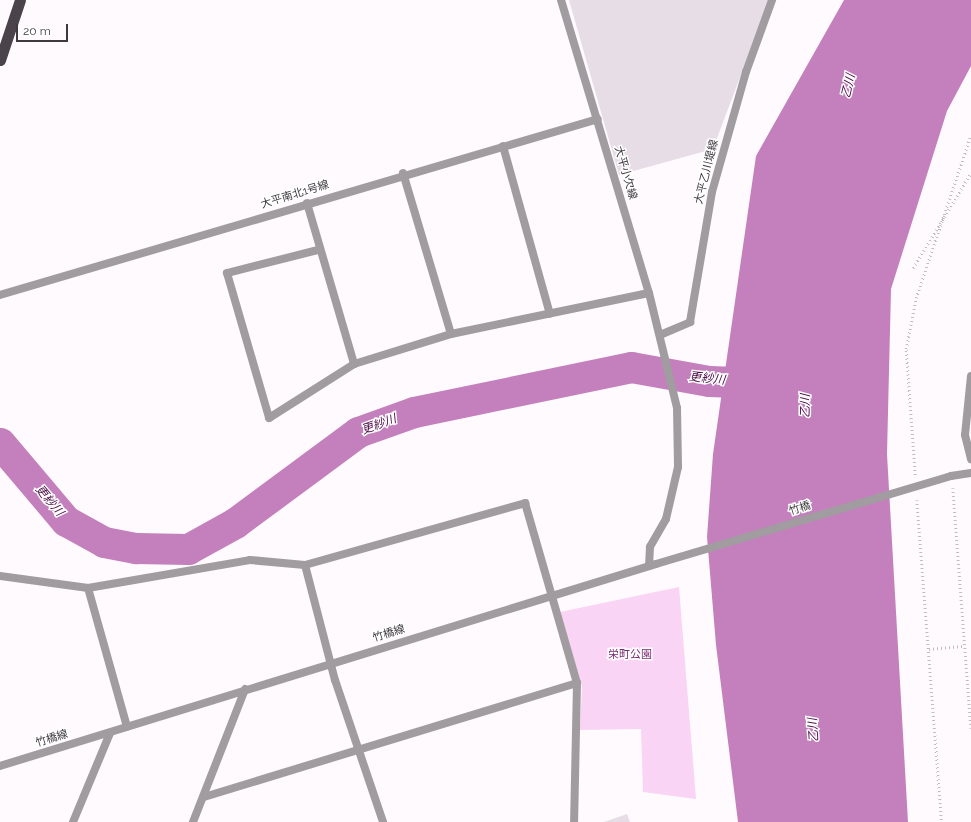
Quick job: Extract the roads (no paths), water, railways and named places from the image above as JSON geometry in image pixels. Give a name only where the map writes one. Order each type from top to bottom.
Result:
[{"type":"highway","points":[[0,60],[20,0]]},
{"type":"street","name":"大平小欠線","points":[[562,0],[649,293],[665,353],[677,408],[678,467],[666,519],[650,547],[652,565]]},
{"type":"street","name":"大平乙川堤線","points":[[660,335],[690,322],[712,192],[746,72],[772,0]]},
{"type":"street","name":"大平南北1号線","points":[[0,295],[403,173],[598,119]]},
{"type":"street","points":[[503,146],[550,314]]},
{"type":"street","points":[[403,173],[451,334]]},
{"type":"street","points":[[307,203],[318,250],[354,364]]},
{"type":"street","points":[[318,250],[227,273],[269,418],[354,364],[451,334],[649,293]]},
{"type":"street","points":[[971,376],[965,435],[971,459]]},
{"type":"street","name":"竹橋","points":[[652,565],[951,476],[971,473]]},
{"type":"street","points":[[0,576],[88,588],[250,560],[306,565],[525,503],[577,683],[574,822]]},
{"type":"street","points":[[306,565],[354,740],[361,752],[382,822]]},
{"type":"street","name":"竹橋線","points":[[0,766],[110,733],[245,689],[552,597],[652,565]]},
{"type":"street","points":[[88,588],[127,727]]},
{"type":"street","points":[[204,796],[361,752],[577,683]]},
{"type":"street","points":[[193,822],[245,689]]},
{"type":"street","points":[[73,822],[110,733]]},
{"type":"water","name":"乙川","points":[[844,0],[971,0],[971,66],[947,111],[891,289],[887,454],[908,822],[738,822],[716,645],[707,537],[713,454],[756,156]]},
{"type":"waterway","name":"更紗川","points":[[0,443],[66,521],[104,542],[136,548],[188,549],[235,523],[358,432],[414,412],[631,367],[709,381],[766,383]]},
{"type":"park label","name":"栄町公園","points":[[630,655]]}]
